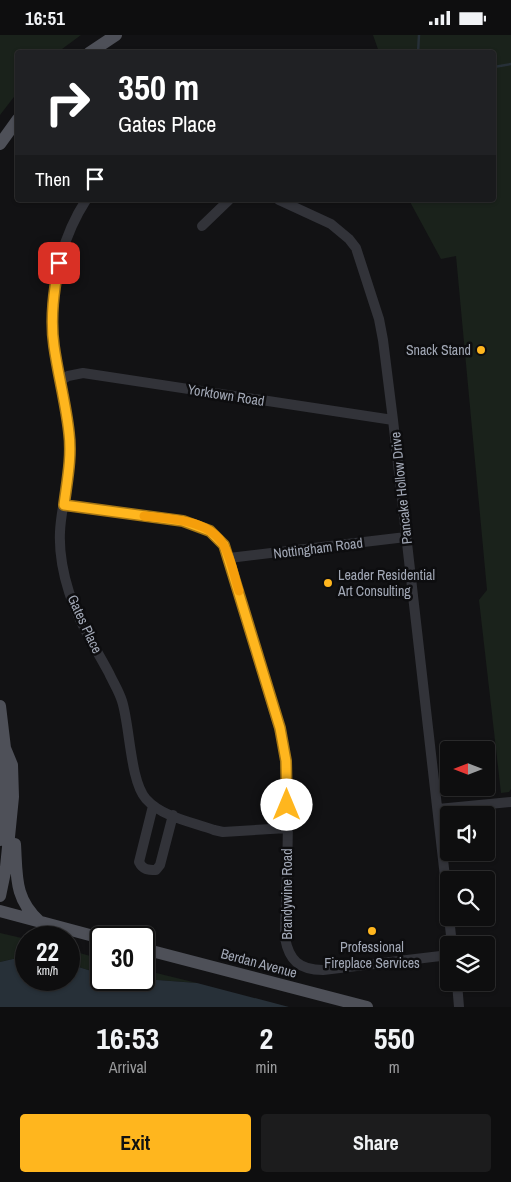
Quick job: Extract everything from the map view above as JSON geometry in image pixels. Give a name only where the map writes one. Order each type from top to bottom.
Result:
[{"type":"main road","points":[[94,50],[116,35]]},
{"type":"main road","points":[[0,144],[15,123]]},
{"type":"main road","points":[[0,705],[5,748],[12,765],[18,889],[29,912],[40,921]]},
{"type":"main road","points":[[0,840],[2,819],[1,767],[5,748]]},
{"type":"main road","points":[[0,896],[6,867],[13,807]]},
{"type":"main road","points":[[0,911],[90,934]]},
{"type":"main road","name":"Berdan Avenue","points":[[155,952],[367,1007]]},
{"type":"street","name":"Gates Place","points":[[85,202],[66,241],[55,285],[52,322],[70,451],[60,531],[60,546],[69,592],[80,620],[122,699],[137,781],[146,798],[153,806]]},
{"type":"street","points":[[202,226],[227,202]]},
{"type":"street","name":"Pancake Hollow Drive","points":[[284,202],[331,224],[341,231],[356,247],[379,319],[393,420],[445,871]]},
{"type":"street","name":"Yorktown Road","points":[[60,381],[68,376],[83,373],[393,420]]},
{"type":"street","name":"Brandywine Road","points":[[64,505],[183,521],[201,526],[218,537],[224,545],[283,741],[287,828],[284,937],[289,954],[294,960],[308,968],[323,970],[440,956]]},
{"type":"street","name":"Nottingham Road","points":[[229,558],[406,537]]},
{"type":"street","points":[[438,809],[511,802]]},
{"type":"street","points":[[172,815],[160,865],[156,870],[142,868],[139,863],[153,806],[163,812],[172,815],[214,831],[287,828]]},
{"type":"street","points":[[457,991],[459,1007]]},
{"type":"shaded area","points":[[0,35],[81,35],[61,50],[15,50],[15,96],[0,115]]},
{"type":"shaded area","points":[[373,35],[511,35],[511,789],[509,792],[501,793],[479,600],[487,590],[456,256],[441,259],[410,202],[496,202],[496,50],[378,50]]},
{"type":"shaded area","points":[[0,933],[15,936],[15,959],[0,962]]},
{"type":"shaded area","points":[[80,953],[90,956],[90,971],[80,967]]},
{"type":"shaded area","points":[[15,959],[15,991],[80,991],[80,967],[90,971],[90,991],[155,991],[155,980],[197,983],[289,1007],[0,1007],[0,962]]},
{"type":"shaded area","points":[[155,973],[197,983],[155,980]]},
{"type":"waterway","points":[[418,50],[419,35]]},
{"type":"waterway","points":[[496,67],[511,64]]},
{"type":"slow traffic","points":[[144,516],[183,521],[201,526],[218,537],[224,545],[239,591]]},
{"type":"place","name":"Snack Stand","points":[[481,350]]},
{"type":"place","name":"Leader Residential Art Consulting","points":[[328,583]]},
{"type":"place","name":"Professional Fireplace Services","points":[[372,931]]},
{"type":"route","points":[[59,263],[53,300],[52,322],[54,345],[69,433],[69,470],[64,505],[183,521],[201,526],[210,531],[224,545],[280,728],[286,761],[287,805]]}]
